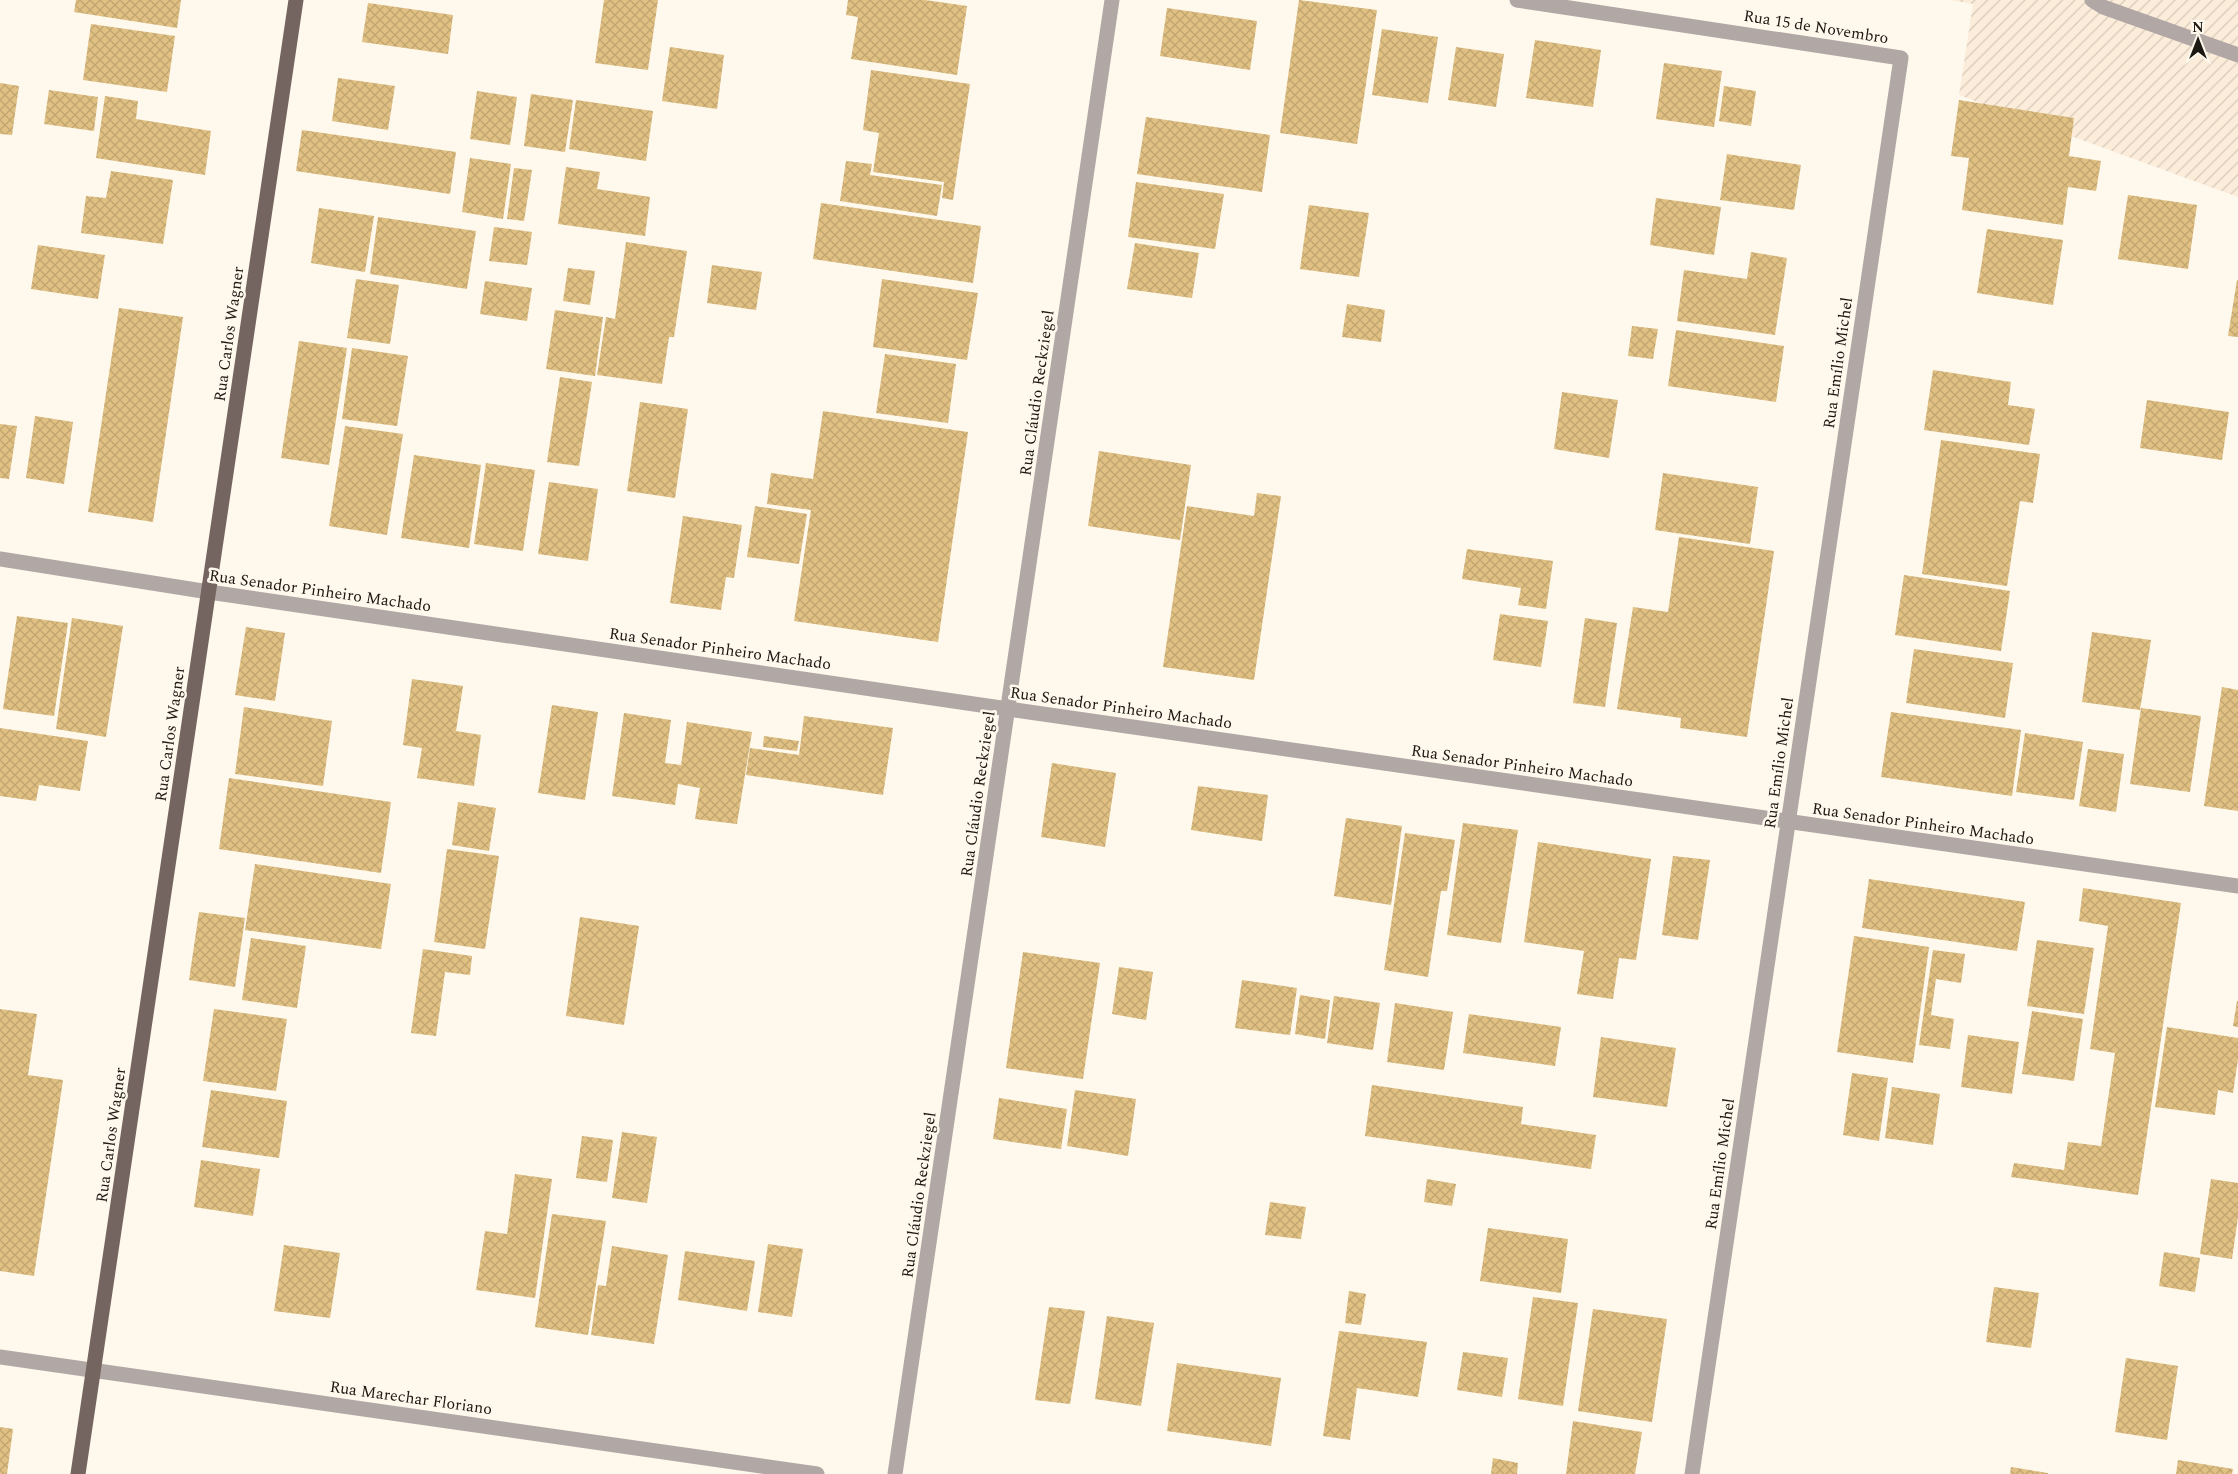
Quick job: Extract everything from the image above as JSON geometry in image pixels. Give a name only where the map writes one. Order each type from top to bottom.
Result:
[{"type":"main road","name":"Rua Carlos Wagner","points":[[78,1474],[296,0]]},
{"type":"street","name":"Rua Cláudio Reckziegel","points":[[896,1474],[1112,0]]},
{"type":"street","name":"Rua 15 de Novembro","points":[[1518,0],[1901,58]]},
{"type":"street","points":[[2092,0],[2103,8],[2238,55]]},
{"type":"street","name":"Rua Emílio Michel","points":[[1692,1474],[1901,58]]},
{"type":"street","name":"Rua Senador Pinheiro Machado","points":[[0,559],[209,592],[1008,710],[2238,886]]},
{"type":"street","name":"Rua Marechar Floriano","points":[[0,1356],[817,1474]]},
{"type":"shaded area","points":[[1950,0],[2238,0],[2238,197],[1959,95],[1973,4]]},
{"type":"building","points":[[76,0],[181,0],[177,28],[74,12]]},
{"type":"building","points":[[604,0],[658,0],[648,70],[595,63]]},
{"type":"building","points":[[848,0],[925,0],[967,6],[957,75],[851,59],[858,17],[846,15]]},
{"type":"building","points":[[1299,0],[1377,10],[1357,144],[1280,133]]},
{"type":"building","points":[[368,3],[453,15],[448,54],[362,42]]},
{"type":"building","points":[[1167,8],[1257,21],[1250,70],[1160,56]]},
{"type":"building","points":[[91,24],[175,36],[167,92],[83,80]]},
{"type":"building","points":[[1382,29],[1438,37],[1428,103],[1372,95]]},
{"type":"building","points":[[1535,40],[1601,50],[1593,107],[1526,98]]},
{"type":"building","points":[[670,47],[724,55],[717,109],[662,101]]},
{"type":"building","points":[[1456,47],[1504,54],[1496,107],[1448,100]]},
{"type":"building","points":[[1664,63],[1722,71],[1714,127],[1656,119]]},
{"type":"building","points":[[871,70],[970,84],[953,200],[942,198],[944,182],[873,172],[879,133],[863,130]]},
{"type":"building","points":[[338,78],[395,86],[388,130],[332,121]]},
{"type":"building","points":[[0,83],[19,86],[12,135],[0,134]]},
{"type":"building","points":[[1724,86],[1756,91],[1751,126],[1719,121]]},
{"type":"building","points":[[49,90],[98,97],[94,131],[44,124]]},
{"type":"building","points":[[477,91],[517,97],[510,145],[470,139]]},
{"type":"building","points":[[531,94],[573,100],[565,152],[524,146]]},
{"type":"building","points":[[105,96],[138,101],[136,119],[211,131],[205,175],[96,158]]},
{"type":"building","points":[[576,100],[653,111],[646,161],[569,149]]},
{"type":"building","points":[[1959,100],[2074,118],[2069,156],[2101,161],[2096,191],[2068,187],[2063,225],[1962,210],[1969,158],[1951,156]]},
{"type":"building","points":[[1146,117],[1270,135],[1262,192],[1137,174]]},
{"type":"building","points":[[302,130],[456,152],[450,194],[296,171]]},
{"type":"building","points":[[1727,154],[1801,165],[1794,210],[1720,200]]},
{"type":"building","points":[[470,158],[511,164],[503,219],[462,212]]},
{"type":"building","points":[[846,161],[872,164],[870,175],[942,185],[937,216],[840,201]]},
{"type":"building","points":[[566,167],[600,172],[597,189],[650,197],[645,236],[558,224]]},
{"type":"building","points":[[514,168],[532,170],[524,221],[507,219]]},
{"type":"building","points":[[111,171],[173,180],[163,244],[81,233],[86,196],[106,198]]},
{"type":"building","points":[[1136,182],[1224,194],[1215,249],[1128,237]]},
{"type":"building","points":[[2128,195],[2197,205],[2188,269],[2118,259]]},
{"type":"building","points":[[1656,198],[1721,207],[1714,255],[1650,245]]},
{"type":"building","points":[[821,203],[981,226],[973,283],[813,259]]},
{"type":"building","points":[[1309,205],[1369,213],[1359,277],[1300,269]]},
{"type":"building","points":[[319,208],[374,216],[365,272],[311,263]]},
{"type":"building","points":[[378,217],[476,231],[467,289],[370,274]]},
{"type":"building","points":[[494,227],[532,232],[527,265],[489,261]]},
{"type":"building","points":[[1987,229],[2063,240],[2053,305],[1977,293]]},
{"type":"building","points":[[626,242],[687,251],[674,337],[669,337],[662,384],[597,375],[606,317],[615,319]]},
{"type":"building","points":[[1135,243],[1199,253],[1192,298],[1127,289]]},
{"type":"building","points":[[38,245],[105,255],[98,299],[31,289]]},
{"type":"building","points":[[1751,252],[1787,258],[1775,335],[1677,321],[1684,270],[1747,279]]},
{"type":"building","points":[[712,265],[762,272],[756,310],[707,303]]},
{"type":"building","points":[[568,268],[595,271],[590,305],[563,301]]},
{"type":"building","points":[[356,279],[399,285],[390,344],[347,338]]},
{"type":"building","points":[[882,279],[978,293],[967,360],[873,347]]},
{"type":"building","points":[[2238,280],[2238,337],[2228,336]]},
{"type":"building","points":[[485,281],[532,288],[527,321],[480,314]]},
{"type":"building","points":[[1347,304],[1385,310],[1381,342],[1342,337]]},
{"type":"building","points":[[119,308],[183,317],[153,522],[88,512]]},
{"type":"building","points":[[555,310],[603,317],[595,376],[546,369]]},
{"type":"building","points":[[1632,326],[1658,329],[1653,359],[1628,356]]},
{"type":"building","points":[[1676,330],[1784,346],[1776,402],[1668,386]]},
{"type":"building","points":[[299,341],[347,348],[329,465],[281,458]]},
{"type":"building","points":[[352,348],[408,356],[397,426],[342,419]]},
{"type":"building","points":[[885,354],[956,364],[948,423],[876,413]]},
{"type":"building","points":[[1933,370],[2011,382],[2008,405],[2035,409],[2029,445],[1924,430]]},
{"type":"building","points":[[560,377],[592,382],[579,466],[547,462]]},
{"type":"building","points":[[1562,392],[1618,400],[1609,458],[1554,449]]},
{"type":"building","points":[[2147,400],[2229,412],[2222,460],[2140,448]]},
{"type":"building","points":[[640,402],[688,409],[675,498],[627,491]]},
{"type":"building","points":[[823,411],[968,432],[938,642],[794,621],[811,510],[767,504],[771,473],[813,479]]},
{"type":"building","points":[[35,416],[73,422],[64,484],[26,478]]},
{"type":"building","points":[[0,424],[17,426],[9,479],[0,478]]},
{"type":"building","points":[[345,426],[403,434],[387,535],[329,526]]},
{"type":"building","points":[[1941,440],[2040,454],[2033,503],[2020,501],[2007,586],[1922,574]]},
{"type":"building","points":[[1099,451],[1191,465],[1180,540],[1088,526]]},
{"type":"building","points":[[414,455],[481,465],[469,548],[401,538]]},
{"type":"building","points":[[486,463],[535,470],[523,551],[474,544]]},
{"type":"building","points":[[1663,473],[1758,487],[1750,544],[1655,530]]},
{"type":"building","points":[[549,482],[598,489],[588,561],[538,554]]},
{"type":"building","points":[[1257,493],[1281,496],[1254,680],[1163,667],[1187,506],[1254,516]]},
{"type":"building","points":[[755,506],[807,514],[799,564],[747,557]]},
{"type":"building","points":[[683,516],[742,525],[734,578],[726,577],[721,610],[670,603]]},
{"type":"building","points":[[1679,537],[1774,551],[1747,737],[1680,728],[1681,718],[1617,709],[1633,607],[1668,612]]},
{"type":"building","points":[[1467,549],[1553,561],[1546,609],[1518,605],[1521,588],[1462,579]]},
{"type":"building","points":[[1904,575],[2010,591],[2001,651],[1895,635]]},
{"type":"building","points":[[1500,614],[1548,621],[1541,667],[1493,660]]},
{"type":"building","points":[[17,616],[68,623],[54,716],[3,709]]},
{"type":"building","points":[[72,618],[123,626],[106,737],[56,729]]},
{"type":"building","points":[[1585,618],[1617,623],[1605,707],[1573,703]]},
{"type":"building","points":[[246,627],[285,633],[275,701],[235,695]]},
{"type":"building","points":[[2092,632],[2151,640],[2140,710],[2082,702]]},
{"type":"building","points":[[1914,649],[2013,663],[2005,718],[1906,703]]},
{"type":"building","points":[[412,679],[463,686],[456,731],[481,735],[474,786],[417,778],[422,748],[403,745]]},
{"type":"building","points":[[2222,687],[2238,690],[2238,811],[2204,806]]},
{"type":"building","points":[[552,705],[598,712],[585,800],[538,793]]},
{"type":"building","points":[[244,707],[332,721],[323,786],[235,774]]},
{"type":"building","points":[[2141,708],[2201,716],[2190,792],[2130,784]]},
{"type":"building","points":[[1891,712],[2021,730],[2012,796],[1881,777]]},
{"type":"building","points":[[624,713],[671,720],[665,763],[681,765],[687,722],[752,732],[737,824],[695,819],[700,788],[678,784],[675,805],[612,796]]},
{"type":"building","points":[[804,716],[893,728],[883,795],[746,775],[750,748],[799,755]]},
{"type":"building","points":[[0,728],[88,741],[80,791],[39,785],[36,801],[0,796]]},
{"type":"building","points":[[2025,733],[2083,742],[2074,800],[2016,792]]},
{"type":"building","points":[[764,736],[799,741],[797,751],[763,747]]},
{"type":"building","points":[[2088,749],[2124,754],[2116,812],[2079,806]]},
{"type":"building","points":[[1052,763],[1116,773],[1105,847],[1041,837]]},
{"type":"building","points":[[229,778],[391,802],[381,873],[219,849]]},
{"type":"building","points":[[1198,786],[1268,795],[1262,841],[1191,830]]},
{"type":"building","points":[[458,802],[496,808],[489,851],[452,845]]},
{"type":"building","points":[[1346,818],[1402,826],[1391,905],[1334,896]]},
{"type":"building","points":[[1463,823],[1518,830],[1501,943],[1447,935]]},
{"type":"building","points":[[1405,833],[1455,840],[1447,891],[1441,891],[1428,977],[1384,970]]},
{"type":"building","points":[[1538,842],[1651,859],[1636,960],[1619,958],[1613,999],[1577,994],[1584,951],[1524,942]]},
{"type":"building","points":[[447,849],[499,856],[485,949],[434,942]]},
{"type":"building","points":[[1673,856],[1710,860],[1698,940],[1662,935]]},
{"type":"building","points":[[255,864],[391,884],[381,949],[245,930]]},
{"type":"building","points":[[1869,879],[2025,902],[2017,951],[1862,928]]},
{"type":"building","points":[[2083,888],[2181,903],[2138,1195],[2011,1177],[2014,1163],[2064,1170],[2068,1142],[2101,1146],[2115,1053],[2090,1049],[2108,926],[2079,921]]},
{"type":"building","points":[[199,912],[245,918],[235,987],[189,980]]},
{"type":"building","points":[[580,917],[639,926],[624,1025],[566,1016]]},
{"type":"building","points":[[1854,936],[1929,947],[1913,1063],[1837,1052]]},
{"type":"building","points":[[251,938],[306,946],[297,1008],[242,1000]]},
{"type":"building","points":[[2037,940],[2094,948],[2084,1014],[2027,1006]]},
{"type":"building","points":[[423,949],[472,956],[470,975],[445,972],[436,1036],[411,1033]]},
{"type":"building","points":[[1933,950],[1965,954],[1961,983],[1936,979],[1931,1015],[1954,1019],[1950,1049],[1919,1045]]},
{"type":"building","points":[[1023,952],[1100,963],[1083,1079],[1006,1068]]},
{"type":"building","points":[[1119,967],[1153,972],[1146,1020],[1112,1014]]},
{"type":"building","points":[[1242,980],[1297,988],[1290,1035],[1235,1028]]},
{"type":"building","points":[[1300,995],[1330,1000],[1325,1039],[1295,1034]]},
{"type":"building","points":[[1334,996],[1380,1003],[1373,1050],[1327,1043]]},
{"type":"building","points":[[2238,1001],[2238,1027],[2233,1026]]},
{"type":"building","points":[[1395,1003],[1453,1012],[1444,1070],[1387,1062]]},
{"type":"building","points":[[0,1009],[37,1014],[28,1075],[63,1080],[34,1276],[0,1271]]},
{"type":"building","points":[[214,1009],[287,1019],[276,1091],[203,1081]]},
{"type":"building","points":[[2032,1011],[2083,1019],[2074,1081],[2022,1074]]},
{"type":"building","points":[[1469,1014],[1561,1027],[1555,1066],[1463,1053]]},
{"type":"building","points":[[2167,1027],[2238,1038],[2238,1059],[2233,1093],[2218,1090],[2215,1115],[2155,1107]]},
{"type":"building","points":[[1968,1035],[2019,1042],[2012,1094],[1961,1087]]},
{"type":"building","points":[[1601,1037],[1676,1048],[1667,1107],[1593,1097]]},
{"type":"building","points":[[1852,1073],[1888,1078],[1879,1141],[1843,1135]]},
{"type":"building","points":[[1372,1085],[1523,1107],[1521,1124],[1596,1135],[1591,1169],[1365,1136]]},
{"type":"building","points":[[1892,1087],[1940,1094],[1933,1145],[1885,1138]]},
{"type":"building","points":[[211,1090],[287,1101],[279,1158],[202,1147]]},
{"type":"building","points":[[1075,1090],[1136,1099],[1128,1156],[1067,1146]]},
{"type":"building","points":[[999,1098],[1067,1109],[1061,1149],[993,1139]]},
{"type":"building","points":[[622,1132],[657,1137],[647,1203],[612,1198]]},
{"type":"building","points":[[582,1136],[613,1140],[607,1182],[576,1178]]},
{"type":"building","points":[[201,1160],[260,1169],[253,1216],[194,1207]]},
{"type":"building","points":[[515,1174],[552,1179],[535,1298],[476,1290],[485,1231],[507,1234]]},
{"type":"building","points":[[1427,1179],[1456,1184],[1452,1206],[1424,1202]]},
{"type":"building","points":[[2211,1179],[2238,1183],[2238,1217],[2232,1259],[2200,1254]]},
{"type":"building","points":[[1270,1202],[1306,1207],[1301,1239],[1265,1235]]},
{"type":"building","points":[[552,1214],[606,1221],[588,1335],[535,1327]]},
{"type":"building","points":[[1488,1228],[1568,1239],[1561,1293],[1480,1281]]},
{"type":"building","points":[[768,1244],[803,1249],[792,1317],[758,1312]]},
{"type":"building","points":[[284,1245],[340,1253],[330,1318],[274,1311]]},
{"type":"building","points":[[612,1246],[668,1255],[654,1344],[591,1335],[598,1285],[606,1286]]},
{"type":"building","points":[[685,1251],[755,1261],[747,1311],[678,1300]]},
{"type":"building","points":[[2164,1252],[2200,1258],[2195,1292],[2159,1286]]},
{"type":"building","points":[[1994,1287],[2039,1293],[2031,1348],[1986,1342]]},
{"type":"building","points":[[1349,1291],[1366,1294],[1361,1325],[1345,1323]]},
{"type":"building","points":[[1533,1297],[1578,1303],[1563,1406],[1518,1399]]},
{"type":"building","points":[[1049,1307],[1085,1311],[1070,1404],[1035,1400]]},
{"type":"building","points":[[1593,1309],[1667,1319],[1652,1422],[1578,1411]]},
{"type":"building","points":[[1107,1316],[1154,1323],[1141,1406],[1095,1399]]},
{"type":"building","points":[[1339,1331],[1427,1342],[1418,1397],[1357,1388],[1350,1440],[1323,1436]]},
{"type":"building","points":[[1463,1352],[1508,1358],[1502,1397],[1457,1390]]},
{"type":"building","points":[[2126,1358],[2178,1366],[2167,1440],[2115,1432]]},
{"type":"building","points":[[1177,1363],[1281,1378],[1271,1446],[1167,1431]]},
{"type":"building","points":[[1573,1421],[1642,1432],[1635,1474],[1566,1474]]},
{"type":"building","points":[[0,1427],[13,1429],[7,1474],[0,1474]]},
{"type":"building","points":[[1493,1458],[1518,1463],[1517,1474],[1491,1474]]},
{"type":"building","points":[[2178,1460],[2233,1469],[2232,1474],[2176,1474]]},
{"type":"building","points":[[2011,1467],[2048,1473],[2048,1474],[2010,1474]]}]
